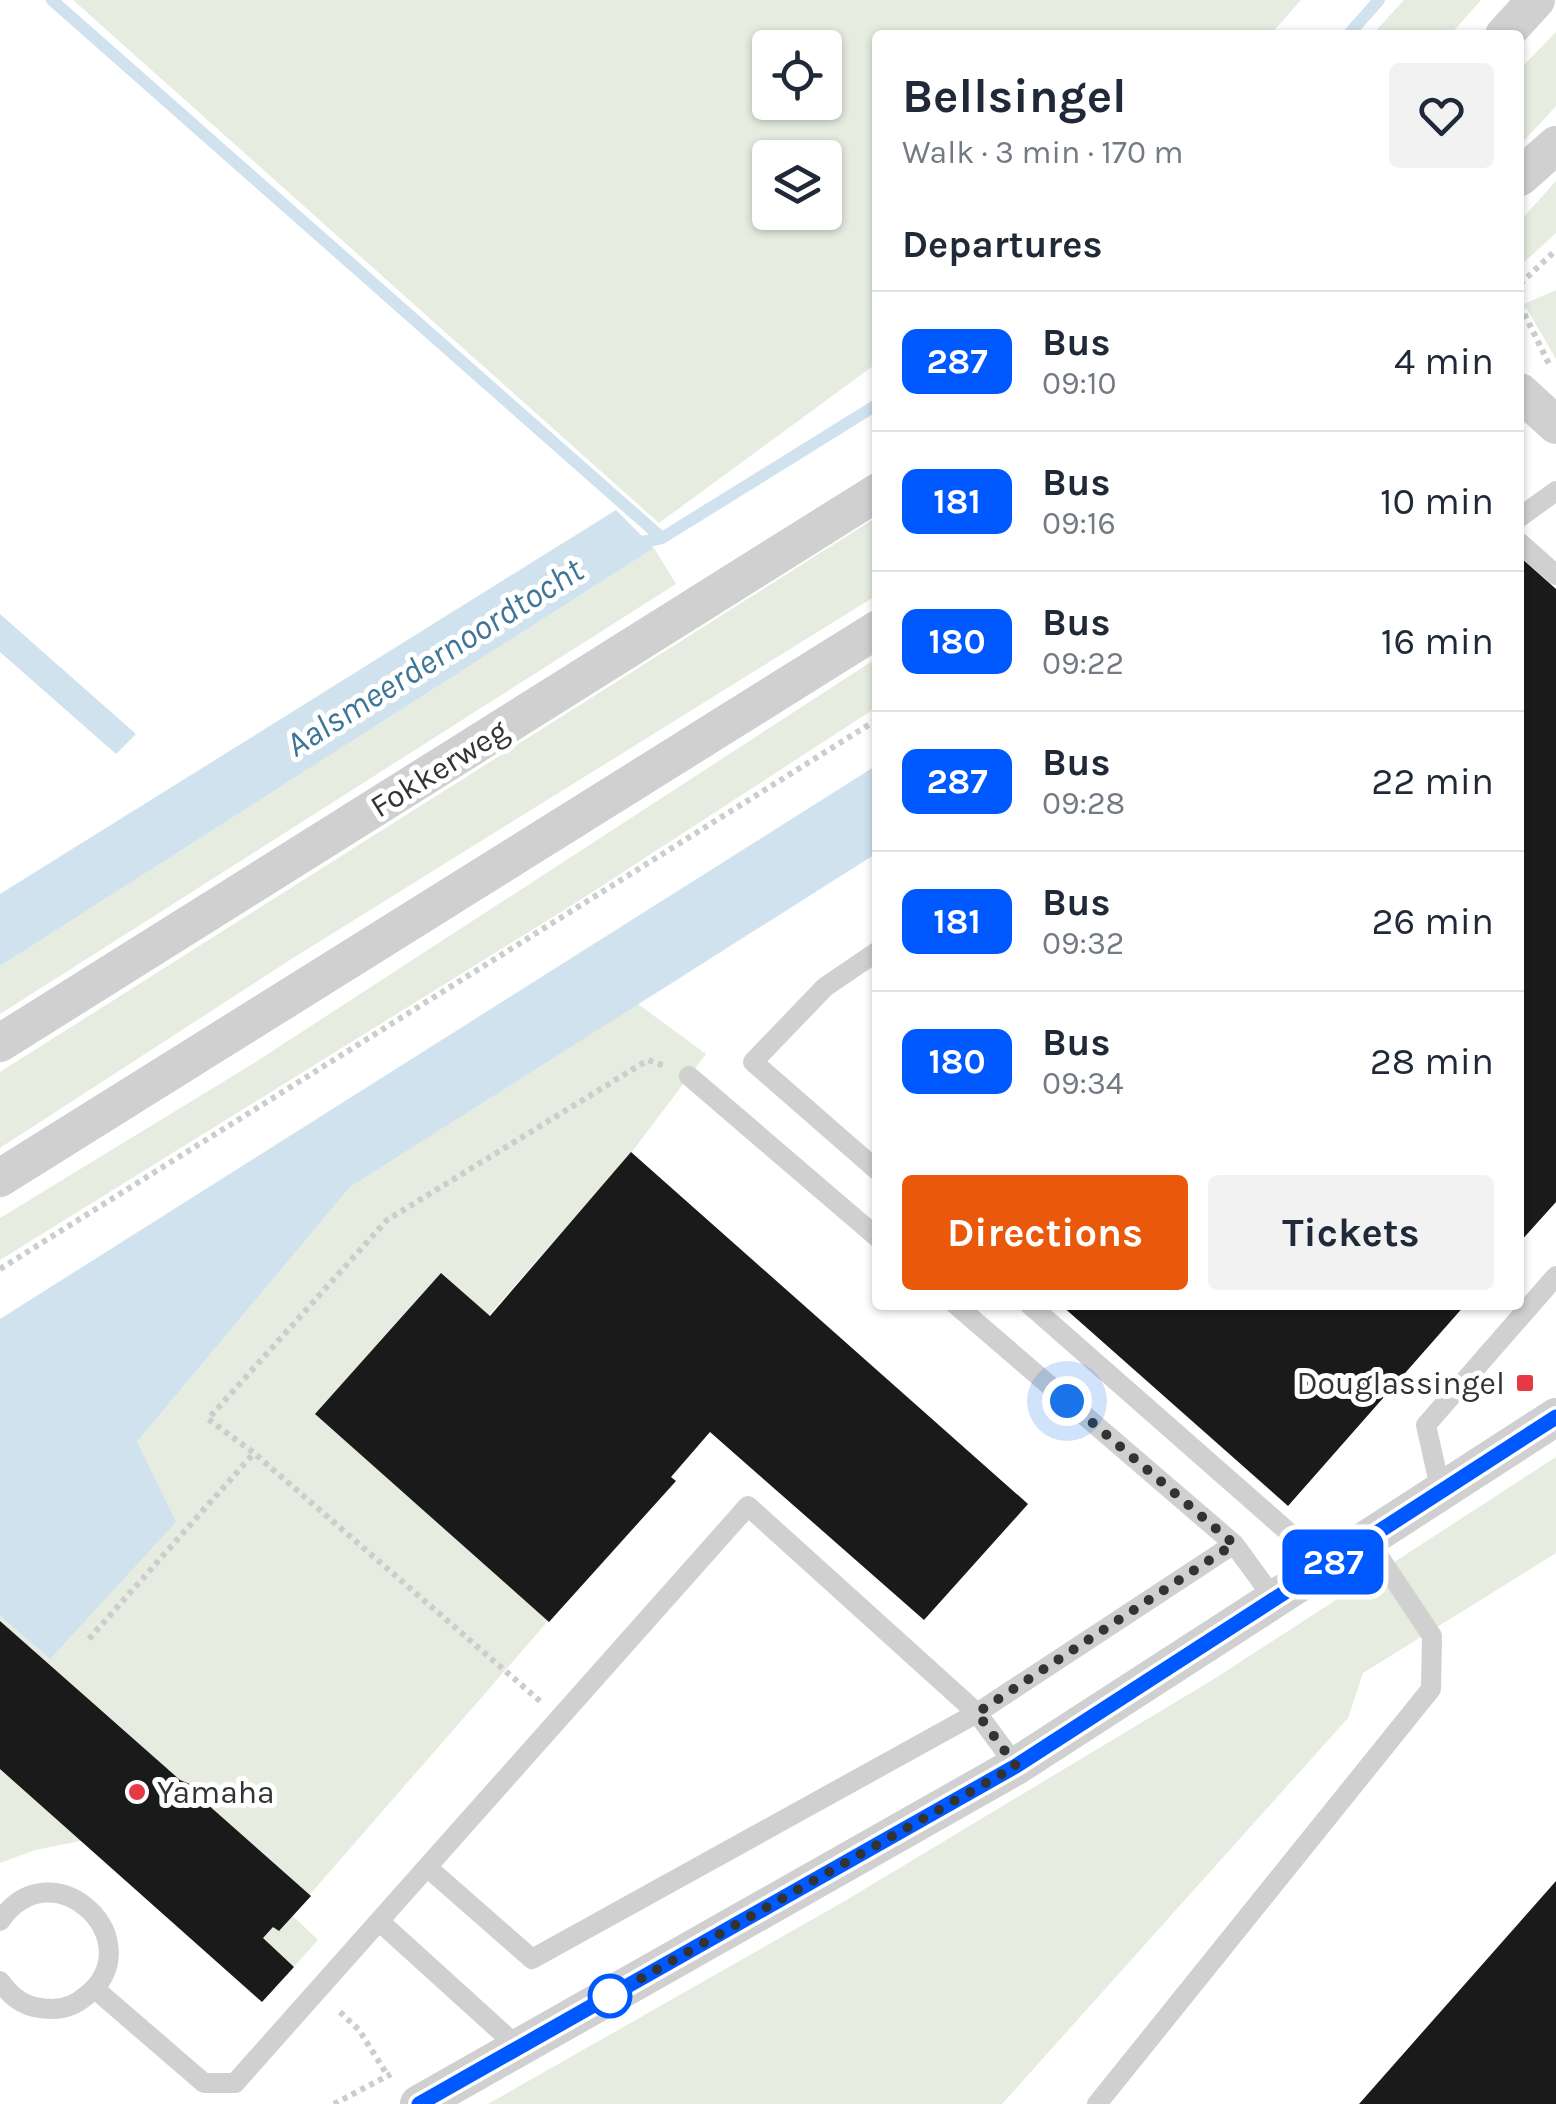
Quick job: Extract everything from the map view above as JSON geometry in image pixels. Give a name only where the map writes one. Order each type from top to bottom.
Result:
[{"type":"street","points":[[1509,30],[1536,0]]},
{"type":"street","points":[[1524,173],[1556,145]]},
{"type":"street","points":[[1524,396],[1556,424]]},
{"type":"street","name":"Fokkerweg","points":[[0,1044],[872,496]]},
{"type":"street","points":[[0,1178],[872,633]]},
{"type":"street","points":[[419,2104],[1016,1766],[1556,1417]]},
{"type":"lane","points":[[1524,514],[1556,491]]},
{"type":"lane","points":[[1524,547],[1556,575]]},
{"type":"lane","points":[[872,955],[824,987],[753,1062],[872,1166]]},
{"type":"lane","points":[[689,1076],[872,1233]]},
{"type":"lane","points":[[1441,1492],[1426,1425],[1556,1276]]},
{"type":"lane","points":[[962,1310],[1234,1544],[1275,1600]]},
{"type":"lane","points":[[1036,1310],[1327,1566]]},
{"type":"lane","points":[[95,1989],[204,2083],[235,2083],[748,1506],[977,1713],[1016,1766]]},
{"type":"lane","points":[[1098,2104],[1431,1689],[1432,1636],[1368,1540]]},
{"type":"lane","points":[[427,1867],[532,1959],[977,1713],[1234,1544]]},
{"type":"lane","points":[[0,1921],[26,1897],[62,1894],[94,1912],[105,1932],[105,1971],[95,1989],[78,2002],[58,2010],[36,2009],[3,1993]]},
{"type":"lane","points":[[378,1921],[519,2048]]},
{"type":"path","points":[[1524,280],[1556,250]]},
{"type":"path","points":[[1524,313],[1556,378]]},
{"type":"path","points":[[0,1269],[872,723]]},
{"type":"path","points":[[560,1716],[502,1672],[254,1453],[208,1419],[387,1220],[648,1060],[689,1076]]},
{"type":"path","points":[[89,1639],[254,1453]]},
{"type":"path","points":[[317,1990],[359,2030],[388,2076]]},
{"type":"shaded area","points":[[73,0],[1301,0],[1274,30],[872,30],[872,367],[659,523]]},
{"type":"shaded area","points":[[1404,0],[1481,0],[1454,30],[1377,30]]},
{"type":"shaded area","points":[[1556,32],[1556,106],[1524,141],[1524,65]]},
{"type":"shaded area","points":[[1556,181],[1556,233],[1524,262],[1524,217]]},
{"type":"shaded area","points":[[1556,290],[1556,359],[1524,304]]},
{"type":"shaded area","points":[[872,520],[872,598],[293,958],[0,1148],[0,1072]]},
{"type":"shaded area","points":[[654,548],[676,584],[0,1014],[0,966]]},
{"type":"shaded area","points":[[872,661],[872,710],[577,902],[0,1260],[0,1218],[254,1063]]},
{"type":"shaded area","points":[[638,1004],[706,1054],[631,1153],[488,1316],[317,1415],[549,1620],[292,1915],[318,1940],[269,1994],[90,1839],[35,1850],[0,1863],[0,1616],[50,1659],[137,1442],[350,1187]]},
{"type":"shaded area","points":[[1556,1457],[1556,1553],[1363,1673],[1348,1718],[1002,2104],[488,2104],[843,1902],[1214,1679]]},
{"type":"water","points":[[616,510],[654,548],[0,966],[0,894]]},
{"type":"water","points":[[0,614],[136,734],[116,754],[0,652]]},
{"type":"water","points":[[872,768],[872,856],[350,1187],[137,1442],[176,1522],[50,1659],[0,1616],[0,1319]]},
{"type":"building","points":[[1524,561],[1556,589],[1556,1202],[1524,1238]]},
{"type":"building","points":[[631,1152],[1028,1504],[924,1620],[710,1432],[671,1477],[676,1481],[549,1622],[315,1414],[441,1273],[490,1316]]},
{"type":"building","points":[[1067,1310],[1461,1310],[1288,1506]]},
{"type":"building","points":[[0,1621],[180,1780],[197,1787],[206,1803],[311,1896],[279,1931],[273,1927],[263,1938],[294,1967],[262,2002],[0,1769]]},
{"type":"building","points":[[1556,1881],[1556,2104],[1359,2104]]},
{"type":"waterway","points":[[52,0],[662,538]]},
{"type":"waterway","name":"Aalsmeerdernoordtocht","points":[[1352,30],[1379,0]]},
{"type":"waterway","name":"Aalsmeerdernoordtocht","points":[[632,544],[662,538],[872,408]]},
{"type":"bus line","name":"287","points":[[419,2104],[1016,1766],[1556,1417]]},
{"type":"place","name":"Douglassingel","points":[[1525,1383]]},
{"type":"place","name":"Yamaha","points":[[137,1792]]},
{"type":"route","points":[[610,1996],[1016,1766],[977,1713],[1234,1544],[1067,1401]]}]
